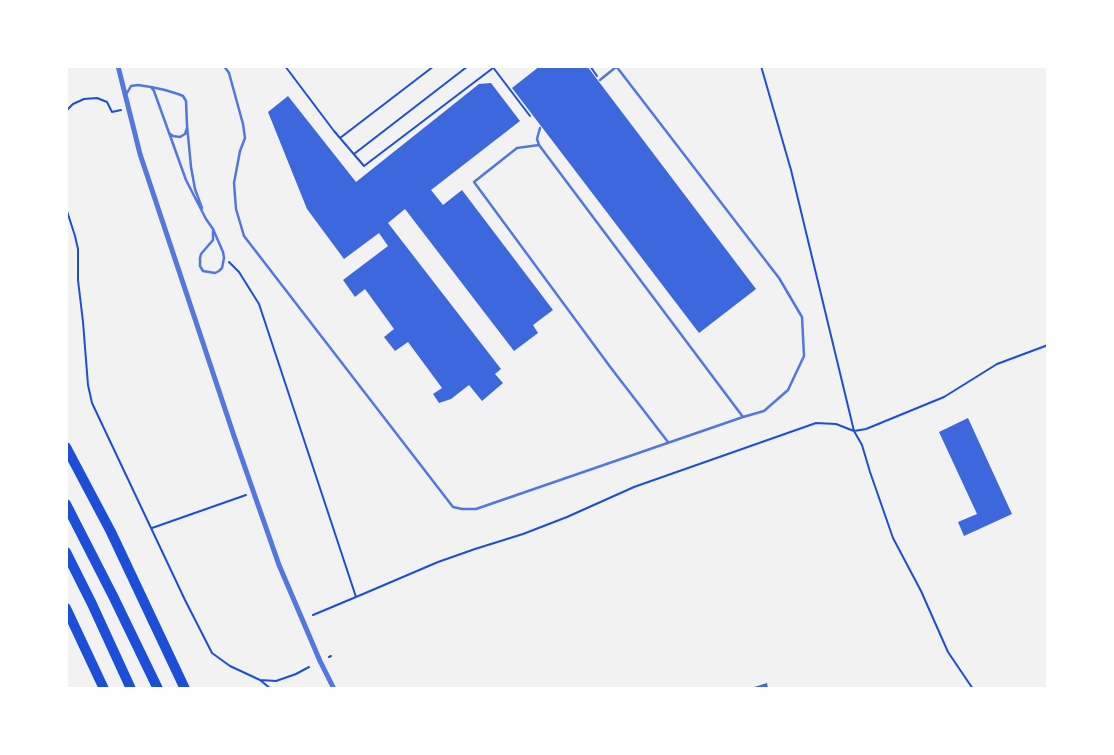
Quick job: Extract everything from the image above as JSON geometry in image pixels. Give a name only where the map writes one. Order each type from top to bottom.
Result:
[{"type":"highway","points":[[66,447],[111,532],[185,689]]},
{"type":"highway","points":[[66,504],[158,689]]},
{"type":"highway","points":[[66,552],[131,689]]},
{"type":"highway","points":[[66,608],[104,689]]},
{"type":"street","points":[[118,66],[140,154],[253,492],[280,565],[320,661],[334,689]]},
{"type":"lane","points":[[224,66],[229,73],[243,124],[244,138],[234,183],[236,209],[244,236],[453,507],[462,510],[476,509],[668,442],[764,412],[788,390],[804,356],[802,317],[779,278],[616,66],[600,80]]},
{"type":"lane","points":[[126,100],[126,94],[131,86],[138,85],[170,91],[184,96],[191,167],[195,189],[206,219]]},
{"type":"lane","points":[[150,87],[157,98],[186,180],[213,229],[224,256],[222,268],[214,273],[203,271],[200,266],[201,254],[213,240],[213,229]]},
{"type":"lane","points":[[168,132],[173,136],[180,137],[185,134],[187,127]]},
{"type":"lane","points":[[540,128],[539,145],[743,417]]},
{"type":"lane","points":[[539,145],[517,148],[474,182],[668,442]]},
{"type":"path","points":[[285,66],[364,166],[493,67],[530,116]]},
{"type":"path","points":[[340,138],[434,66]]},
{"type":"path","points":[[354,154],[468,66]]},
{"type":"path","points":[[590,66],[600,80]]},
{"type":"path","points":[[761,66],[791,170],[854,431],[862,445],[893,538],[921,590],[948,652],[972,689]]},
{"type":"path","points":[[66,111],[73,104],[84,98],[97,98],[107,102],[112,112],[128,109]]},
{"type":"path","points":[[66,208],[78,250],[78,280],[88,386],[92,402],[212,653],[230,666],[260,680],[271,689]]},
{"type":"path","points":[[224,256],[239,272],[260,304],[356,597]]},
{"type":"path","points":[[313,615],[438,562],[523,534],[567,517],[634,486],[816,423],[836,424],[854,431],[866,429],[944,397],[997,364],[1048,346]]},
{"type":"path","points":[[151,528],[253,492]]},
{"type":"path","points":[[260,680],[276,682],[296,674],[309,666]]},
{"type":"building","points":[[540,66],[587,66],[756,289],[699,333],[512,88]]},
{"type":"building","points":[[491,83],[520,121],[431,190],[443,205],[462,190],[553,310],[533,325],[538,333],[514,351],[405,209],[388,223],[501,369],[495,374],[503,383],[482,401],[469,385],[451,399],[439,403],[433,394],[442,388],[408,342],[395,351],[384,337],[394,329],[365,289],[355,297],[343,280],[388,246],[379,233],[344,259],[307,209],[268,112],[288,96],[356,182],[479,84]]},
{"type":"building","points":[[968,418],[1012,514],[964,536],[958,522],[977,514],[939,432]]},
{"type":"building","points":[[767,683],[768,689],[751,688]]}]
